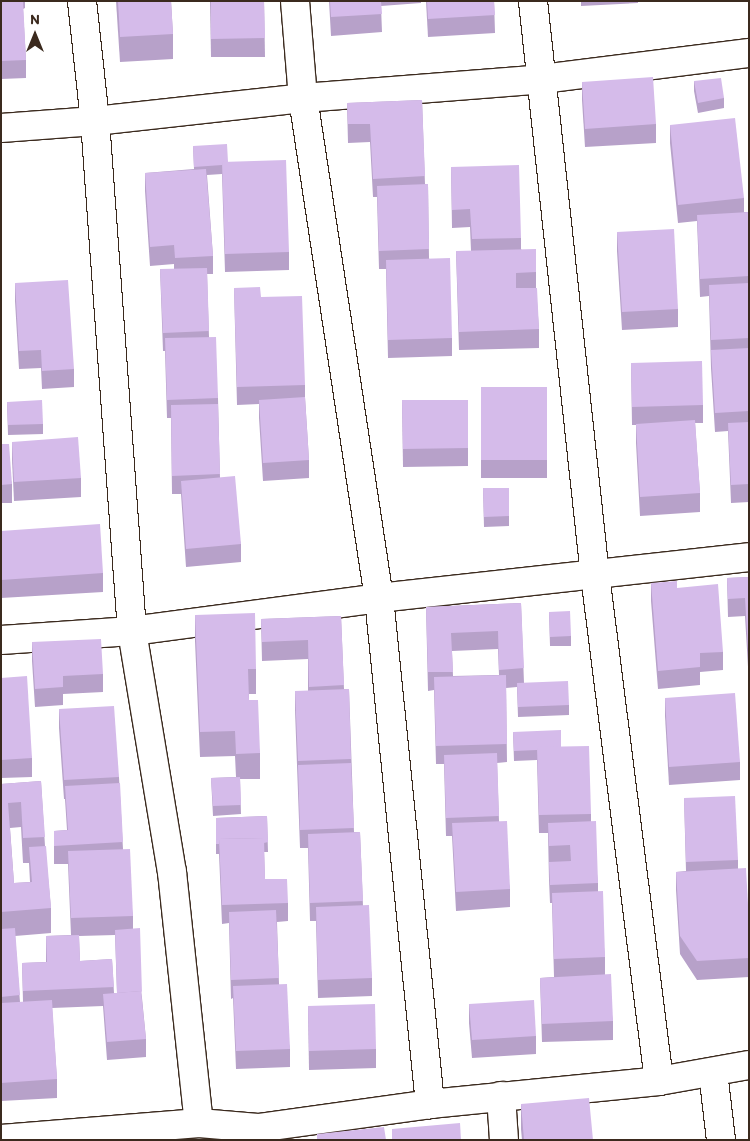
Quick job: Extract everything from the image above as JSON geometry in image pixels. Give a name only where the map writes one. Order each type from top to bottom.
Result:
[{"type":"street","points":[[82,1],[95,121],[132,631],[172,872],[199,1123]]},
{"type":"street","points":[[295,1],[303,98],[379,598],[430,1104]]},
{"type":"street","points":[[532,1],[595,575],[659,1081]]},
{"type":"street","points":[[1,128],[95,121],[303,98],[542,79],[749,53]]},
{"type":"street","points":[[1,640],[132,631],[379,598],[749,557]]},
{"type":"street","points":[[1,1139],[199,1123],[259,1134],[430,1104],[659,1081],[749,1065]]},
{"type":"street","points":[[713,1072],[721,1140]]},
{"type":"street","points":[[501,1096],[504,1140]]},
{"type":"building","points":[[1,1],[23,1],[26,60],[1,61]]},
{"type":"building","points":[[118,1],[171,1],[173,34],[120,37]]},
{"type":"building","points":[[211,1],[264,1],[265,38],[211,39]]},
{"type":"building","points":[[330,1],[381,1],[382,14],[331,17]]},
{"type":"building","points":[[427,1],[494,1],[495,15],[428,19]]},
{"type":"building","points":[[653,77],[656,124],[585,129],[582,82]]},
{"type":"building","points":[[721,78],[724,98],[698,103],[694,81]]},
{"type":"building","points":[[422,100],[425,176],[373,179],[370,124],[348,124],[347,103]]},
{"type":"building","points":[[735,118],[744,198],[678,205],[670,125]]},
{"type":"building","points":[[227,144],[228,162],[222,162],[222,165],[194,167],[193,146]]},
{"type":"building","points":[[286,160],[289,252],[225,254],[222,162]]},
{"type":"building","points":[[519,165],[521,238],[472,239],[470,209],[452,210],[451,167]]},
{"type":"building","points":[[206,169],[213,256],[175,258],[174,245],[150,247],[145,173]]},
{"type":"building","points":[[428,184],[429,249],[379,251],[377,186]]},
{"type":"building","points":[[749,212],[749,276],[700,279],[697,215]]},
{"type":"building","points":[[674,229],[678,309],[622,312],[617,232]]},
{"type":"building","points":[[536,249],[536,272],[516,273],[516,288],[537,288],[539,329],[459,332],[456,251]]},
{"type":"building","points":[[450,258],[452,338],[388,340],[386,260]]},
{"type":"building","points":[[207,268],[209,331],[163,333],[160,269]]},
{"type":"building","points":[[68,280],[74,369],[42,371],[41,350],[19,351],[15,283]]},
{"type":"building","points":[[749,283],[749,338],[711,340],[709,285]]},
{"type":"building","points":[[260,287],[261,297],[302,296],[305,385],[237,387],[234,288]]},
{"type":"building","points":[[216,337],[218,398],[167,400],[165,338]]},
{"type":"building","points":[[749,348],[749,411],[715,413],[711,350]]},
{"type":"building","points":[[702,361],[703,405],[632,407],[631,363]]},
{"type":"building","points":[[481,387],[547,387],[547,460],[481,460]]},
{"type":"building","points":[[305,397],[309,460],[263,463],[259,400]]},
{"type":"building","points":[[42,400],[43,424],[8,425],[7,402]]},
{"type":"building","points":[[402,400],[468,400],[468,448],[403,449]]},
{"type":"building","points":[[218,404],[220,474],[172,476],[171,405]]},
{"type":"building","points":[[695,420],[700,493],[640,497],[636,424]]},
{"type":"building","points":[[749,422],[749,484],[731,485],[728,423]]},
{"type":"building","points":[[78,437],[81,478],[14,482],[12,442]]},
{"type":"building","points":[[1,444],[9,444],[12,484],[1,485]]},
{"type":"building","points":[[235,476],[241,544],[186,549],[181,481]]},
{"type":"building","points":[[483,488],[509,488],[509,516],[484,517]]},
{"type":"building","points":[[100,524],[103,573],[1,580],[1,531]]},
{"type":"building","points":[[749,577],[748,649],[745,598],[728,599],[727,578]]},
{"type":"building","points":[[677,581],[677,588],[718,584],[723,652],[700,653],[700,667],[658,671],[651,583]]},
{"type":"building","points":[[521,603],[524,668],[499,670],[498,631],[451,633],[453,672],[428,672],[426,607]]},
{"type":"building","points":[[570,611],[571,636],[550,637],[549,612]]},
{"type":"building","points":[[255,613],[256,669],[248,669],[249,700],[258,700],[260,753],[236,754],[235,731],[200,732],[195,615]]},
{"type":"building","points":[[341,616],[344,685],[309,687],[308,640],[262,642],[261,619]]},
{"type":"building","points":[[101,639],[103,674],[63,676],[63,687],[35,689],[32,642]]},
{"type":"building","points":[[506,675],[507,744],[436,746],[434,677]]},
{"type":"building","points":[[27,676],[32,758],[1,760],[1,678]]},
{"type":"building","points":[[568,681],[569,705],[518,707],[517,683]]},
{"type":"building","points":[[349,689],[351,759],[298,761],[295,691]]},
{"type":"building","points":[[735,693],[740,762],[669,767],[665,698]]},
{"type":"building","points":[[114,706],[119,777],[64,780],[59,709]]},
{"type":"building","points":[[561,730],[561,747],[537,747],[537,750],[514,751],[513,732]]},
{"type":"building","points":[[589,746],[591,814],[539,815],[537,747]]},
{"type":"building","points":[[497,753],[499,816],[446,818],[444,755]]},
{"type":"building","points":[[351,763],[354,828],[300,830],[298,765]]},
{"type":"building","points":[[240,777],[241,805],[213,806],[211,778]]},
{"type":"building","points":[[41,781],[45,837],[23,838],[21,802],[8,803],[14,883],[32,882],[29,847],[46,846],[51,908],[1,912],[1,784]]},
{"type":"building","points":[[120,783],[123,842],[54,846],[54,831],[68,830],[65,786]]},
{"type":"building","points":[[735,796],[738,860],[686,862],[684,798]]},
{"type":"building","points":[[267,816],[268,842],[264,843],[264,838],[219,839],[219,844],[216,844],[216,818]]},
{"type":"building","points":[[507,821],[510,889],[456,892],[452,823]]},
{"type":"building","points":[[596,821],[598,883],[550,885],[549,862],[571,861],[570,845],[549,846],[548,823]]},
{"type":"building","points":[[360,832],[363,901],[310,903],[308,834]]},
{"type":"building","points":[[264,838],[265,879],[287,879],[288,903],[222,905],[219,839]]},
{"type":"building","points":[[130,849],[133,916],[71,918],[68,851]]},
{"type":"building","points":[[746,868],[749,958],[697,961],[680,936],[676,872]]},
{"type":"building","points":[[603,891],[605,957],[554,959],[552,893]]},
{"type":"building","points":[[369,905],[372,978],[318,980],[316,907]]},
{"type":"building","points":[[276,910],[279,978],[231,980],[229,912]]},
{"type":"building","points":[[15,928],[20,995],[1,997],[1,929]]},
{"type":"building","points":[[140,928],[142,993],[141,991],[117,993],[115,930]]},
{"type":"building","points":[[79,935],[80,961],[112,959],[114,987],[23,991],[22,963],[47,962],[46,936]]},
{"type":"building","points":[[611,974],[613,1021],[542,1024],[540,978]]},
{"type":"building","points":[[287,984],[290,1049],[236,1051],[233,986]]},
{"type":"building","points":[[141,991],[146,1039],[107,1042],[103,994]]},
{"type":"building","points":[[52,1000],[57,1079],[1,1083],[1,1003]]},
{"type":"building","points":[[534,1000],[536,1036],[472,1040],[469,1004]]},
{"type":"building","points":[[375,1004],[376,1049],[309,1051],[308,1006]]},
{"type":"building","points":[[589,1098],[593,1140],[524,1140],[521,1104]]},
{"type":"building","points":[[460,1123],[461,1140],[392,1140],[392,1129]]},
{"type":"building","points":[[384,1127],[386,1140],[317,1140],[317,1134]]}]
